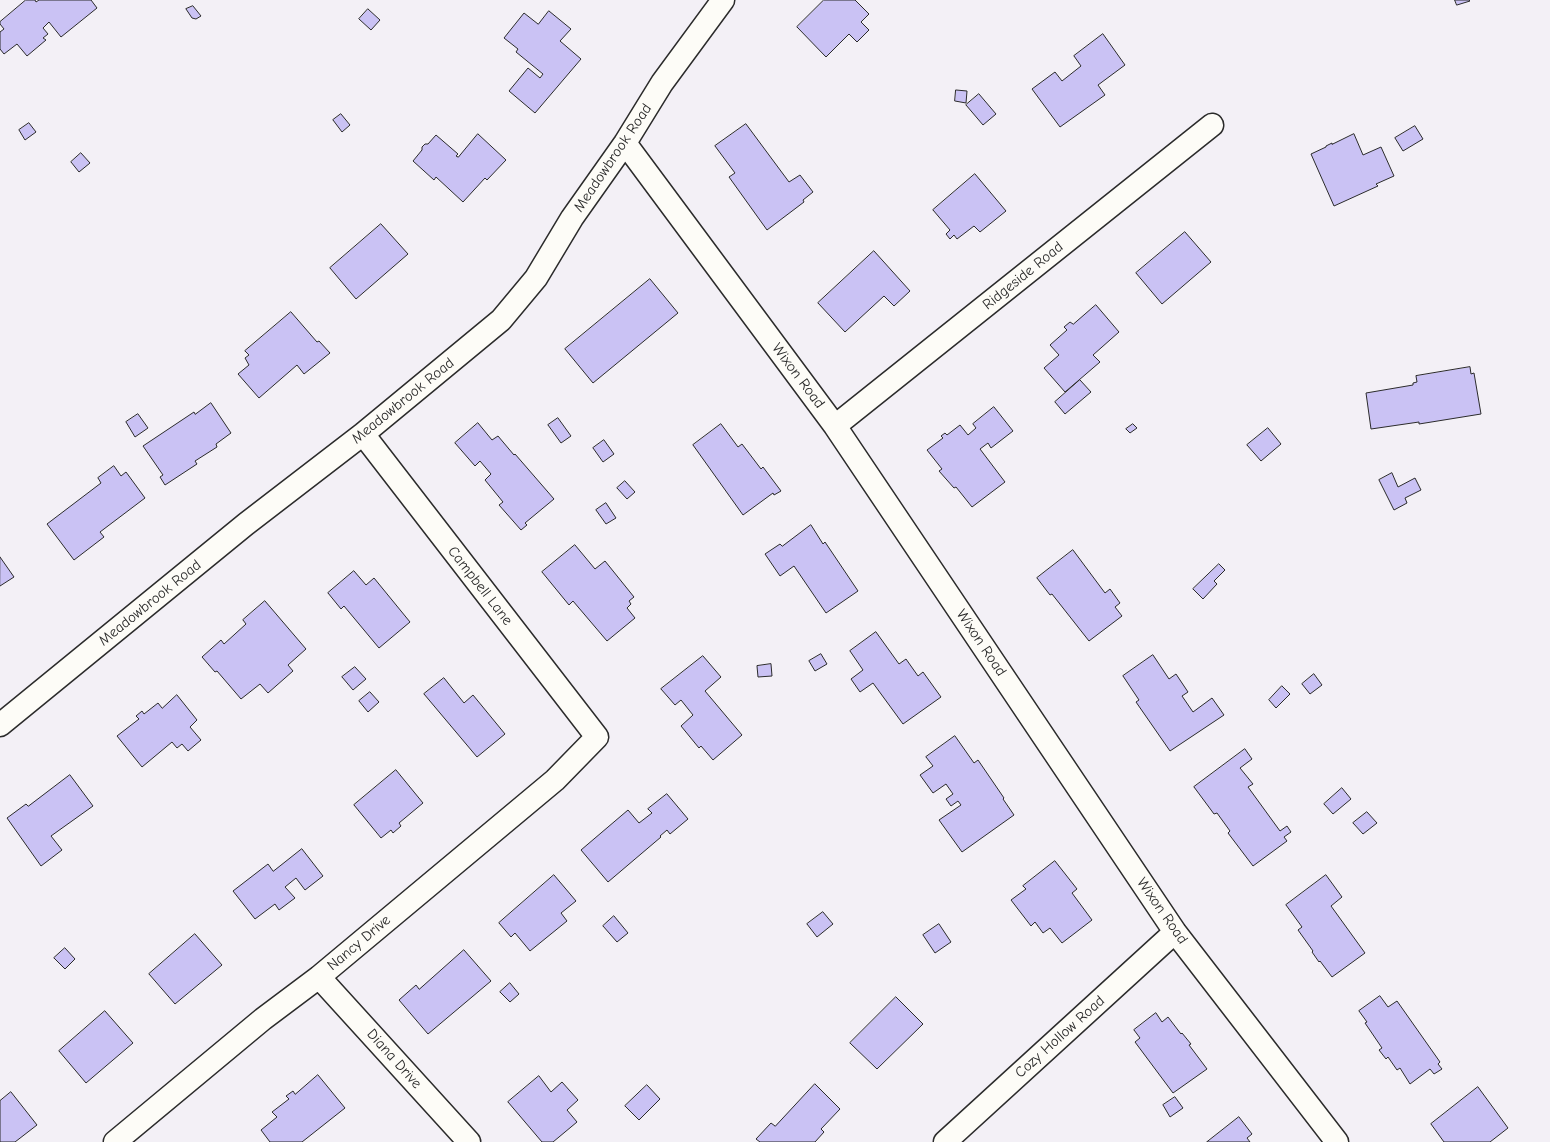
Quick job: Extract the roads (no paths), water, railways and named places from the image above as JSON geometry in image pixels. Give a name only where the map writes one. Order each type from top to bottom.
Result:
[{"type":"street","name":"Meadowbrook Road","points":[[0,725],[246,524],[363,434],[501,320],[536,278],[572,218],[625,143],[662,83],[723,0]]},
{"type":"street","name":"Ridgeside Road","points":[[835,426],[1212,126]]},
{"type":"street","name":"Wixon Road","points":[[625,143],[835,426],[1175,932],[1337,1142]]},
{"type":"street","name":"Campbell Lane","points":[[363,434],[597,737]]},
{"type":"street","name":"Nancy Drive","points":[[115,1142],[263,1019],[319,977],[556,780],[597,737]]},
{"type":"street","name":"Cozy Hollow Road","points":[[945,1142],[1175,932]]},
{"type":"street","name":"Diana Drive","points":[[319,977],[469,1142]]}]
